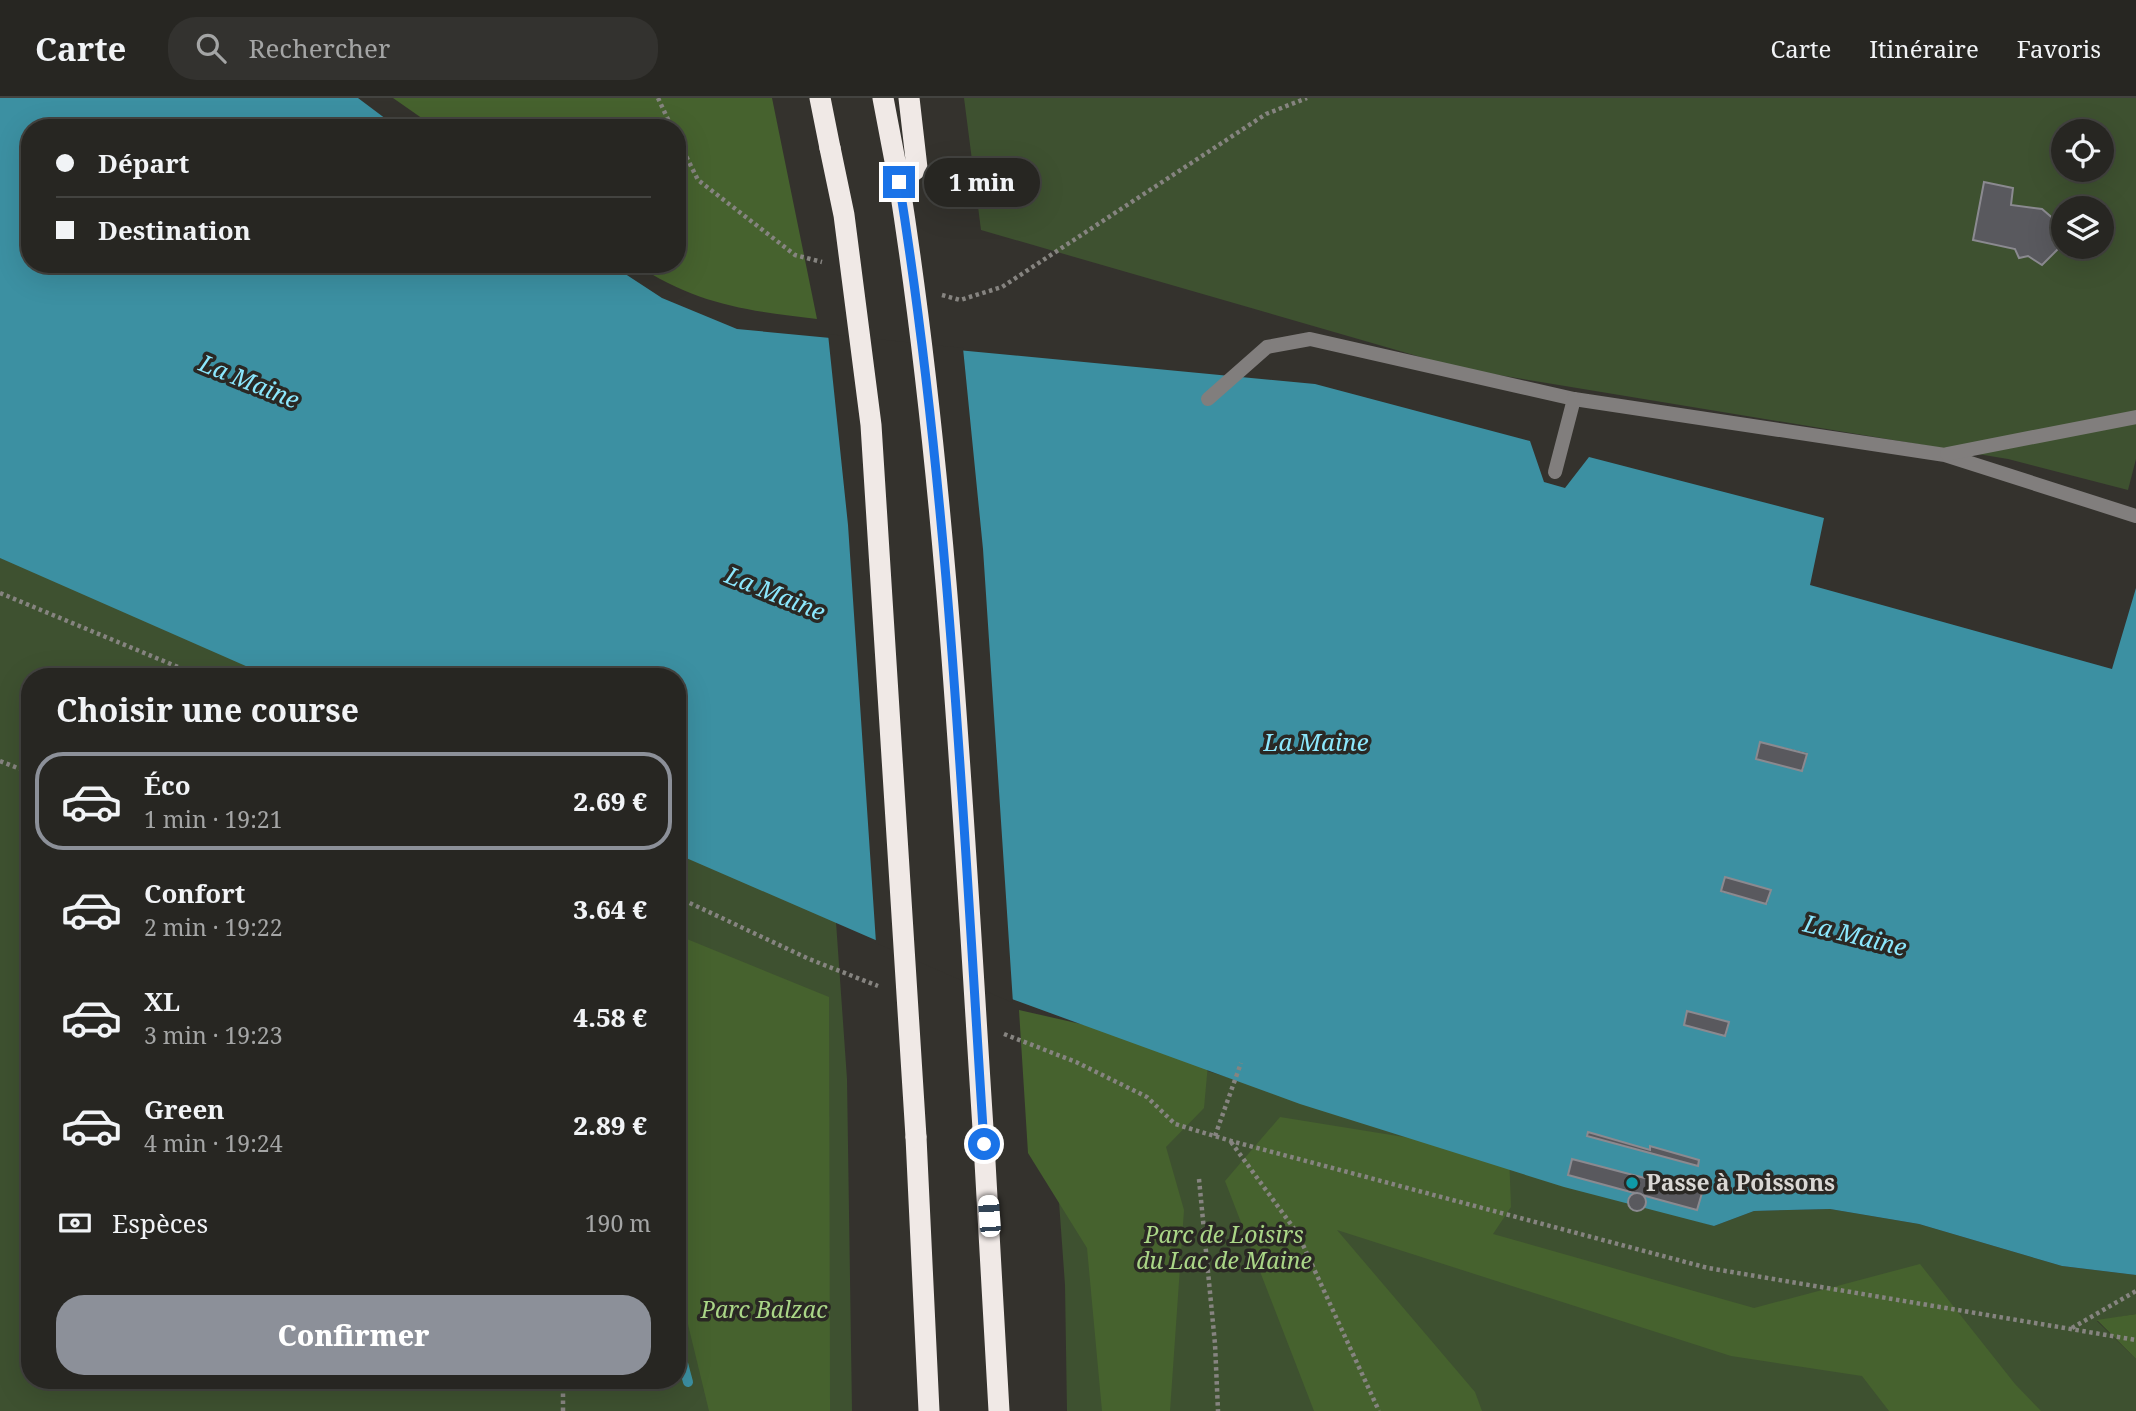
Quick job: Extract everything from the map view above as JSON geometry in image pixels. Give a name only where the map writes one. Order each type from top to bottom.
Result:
[{"type":"highway","points":[[820,98],[844,215],[872,425],[916,1137],[929,1411]]},
{"type":"highway","points":[[883,98],[899,182],[934,442],[953,668],[999,1411]]},
{"type":"highway","points":[[899,182],[917,168],[909,98]]},
{"type":"lane","points":[[1208,399],[1268,346],[1310,340],[1574,399],[1945,455],[2136,516]]},
{"type":"lane","points":[[1555,472],[1574,399]]},
{"type":"lane","points":[[1945,455],[2136,417]]},
{"type":"path","points":[[658,98],[668,119]]},
{"type":"path","points":[[935,293],[960,300],[1002,287],[1266,114],[1307,98]]},
{"type":"path","points":[[686,156],[698,180],[795,255],[833,265]]},
{"type":"path","points":[[0,593],[180,668]]},
{"type":"path","points":[[0,761],[21,770]]},
{"type":"path","points":[[686,901],[809,960],[881,987]]},
{"type":"path","points":[[992,1030],[1076,1062],[1147,1097],[1175,1124],[1231,1141],[1708,1268],[2136,1340]]},
{"type":"path","points":[[1215,1136],[1241,1063]]},
{"type":"path","points":[[1231,1141],[1298,1234],[1379,1411]]},
{"type":"path","points":[[1199,1179],[1215,1344],[1218,1411]]},
{"type":"path","points":[[2072,1329],[2136,1291]]},
{"type":"path","points":[[563,1389],[563,1411]]},
{"type":"green space","points":[[393,98],[772,98],[817,319],[768,313],[722,303],[679,288],[650,273],[686,273],[686,119],[423,119]]},
{"type":"green space","points":[[964,98],[2136,98],[2136,459],[2128,490],[2008,459],[1462,369],[981,230]]},
{"type":"green space","name":"Parc Balzac","points":[[0,557],[255,668],[21,668],[21,1389],[686,1389],[686,856],[836,922],[847,1079],[852,1411],[0,1411]]},
{"type":"green space","points":[[686,939],[829,997],[830,1411],[709,1411],[686,1316]]},
{"type":"green space","points":[[1019,1010],[1209,1053],[1204,1108],[1166,1147],[1184,1210],[1170,1411],[1102,1411],[1087,1248],[1028,1153]]},
{"type":"green space","name":"Parc de Loisirs du Lac de Maine","points":[[1201,1069],[1714,1226],[1754,1211],[1830,1209],[1919,1224],[2062,1266],[2136,1275],[2136,1314],[2097,1321],[2136,1359],[2136,1411],[1067,1411],[1065,1285],[1057,1174]]},
{"type":"green space","points":[[1280,1117],[1509,1154],[1511,1207],[1493,1234],[1754,1308],[1920,1264],[2015,1384],[2041,1411],[1889,1411],[1862,1376],[1731,1356],[1337,1230],[1475,1392],[1482,1411],[1314,1411],[1225,1181]]},
{"type":"green space","points":[[2136,1314],[2136,1359],[2097,1320]]},
{"type":"water","name":"La Maine","points":[[0,98],[358,98],[386,119],[21,119],[21,273],[624,273],[662,298],[737,329],[1315,384],[1530,441],[1544,482],[1565,488],[1589,457],[1824,518],[1810,585],[2112,669],[2136,588],[2136,1275],[2062,1266],[1919,1224],[1830,1209],[1754,1211],[1714,1226],[1564,1187],[1300,1104],[1009,998],[686,858],[686,668],[251,668],[0,558]],"holes":[[[1760,742],[1807,753],[1803,770],[1756,759]],[[1725,877],[1770,890],[1767,904],[1722,892]],[[1687,1011],[1728,1022],[1726,1035],[1684,1025]],[[1589,1132],[1650,1150],[1651,1146],[1699,1160],[1697,1166],[1587,1136]]]},
{"type":"pier","points":[[828,334],[963,348],[983,549],[1013,1003],[876,943],[848,525]]},
{"type":"building","points":[[1984,182],[2013,188],[2011,205],[2042,209],[2051,217],[2051,256],[2042,265],[2028,256],[2019,258],[2015,249],[1973,240]]},
{"type":"building","points":[[1760,742],[1807,754],[1802,771],[1756,759]]},
{"type":"building","points":[[1725,877],[1771,890],[1766,904],[1721,891]]},
{"type":"building","points":[[1687,1011],[1729,1022],[1725,1036],[1684,1025]]},
{"type":"building","points":[[1588,1132],[1650,1150],[1650,1146],[1699,1160],[1698,1166],[1587,1136]]},
{"type":"building","name":"Passe à Poissons","points":[[1572,1159],[1702,1193],[1697,1210],[1568,1175]]},
{"type":"building","points":[[1637,1193],[1643,1196],[1646,1202],[1643,1208],[1637,1211],[1631,1208],[1628,1202],[1631,1196]]},
{"type":"waterway","points":[[686,1375],[688,1382]]},
{"type":"place","name":"Passe à Poissons","points":[[1632,1183]]},
{"type":"route","points":[[899,182],[934,442],[953,668],[984,1144]]}]
